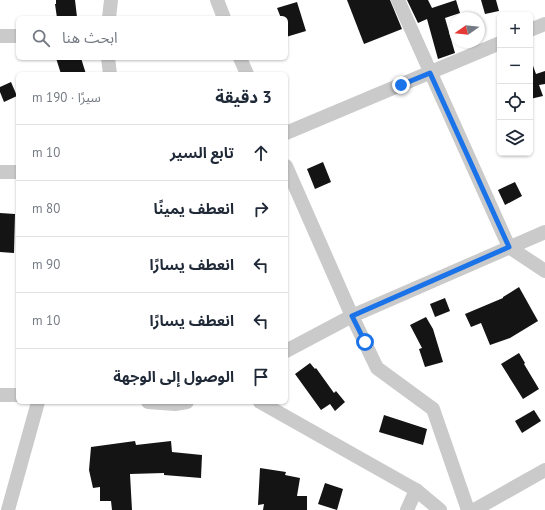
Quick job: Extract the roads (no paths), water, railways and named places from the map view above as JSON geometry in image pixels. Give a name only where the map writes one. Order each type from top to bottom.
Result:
[{"type":"street","points":[[109,16],[111,0]]},
{"type":"street","points":[[217,0],[223,16]]},
{"type":"street","points":[[398,0],[509,247],[545,272]]},
{"type":"street","points":[[533,29],[545,24]]},
{"type":"street","points":[[0,36],[16,36]]},
{"type":"street","points":[[288,132],[497,44]]},
{"type":"street","points":[[108,60],[110,72]]},
{"type":"street","points":[[241,60],[246,72]]},
{"type":"street","points":[[288,171],[352,316],[377,368],[433,408],[468,510]]},
{"type":"street","points":[[0,172],[16,172]]},
{"type":"street","points":[[288,349],[352,316],[545,232]]},
{"type":"street","points":[[0,395],[16,395]]},
{"type":"street","points":[[8,510],[37,404]]},
{"type":"street","points":[[264,404],[416,490],[440,510]]},
{"type":"street","points":[[474,510],[545,470]]},
{"type":"street","points":[[407,510],[416,490]]}]
